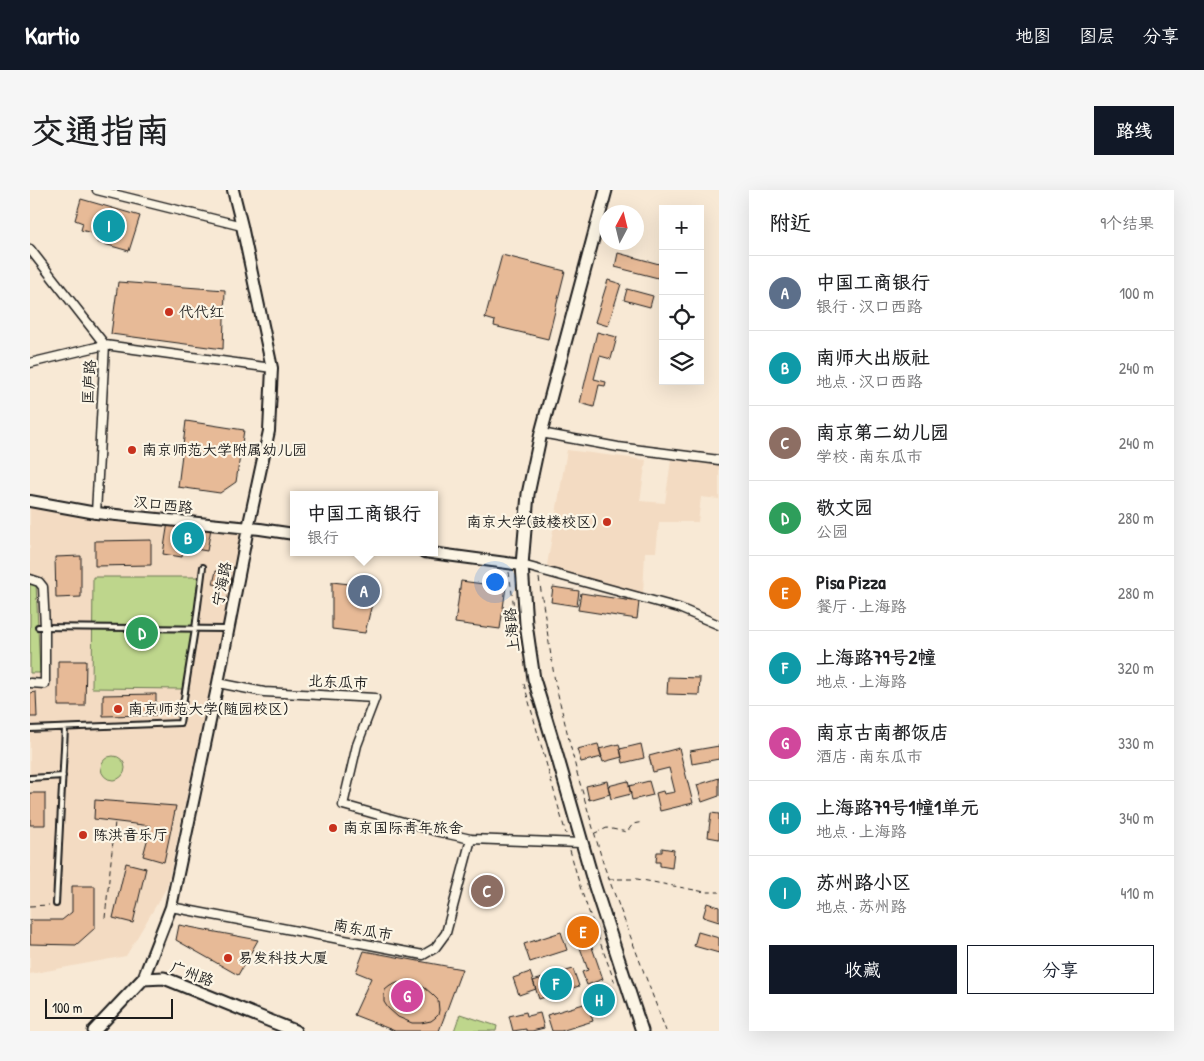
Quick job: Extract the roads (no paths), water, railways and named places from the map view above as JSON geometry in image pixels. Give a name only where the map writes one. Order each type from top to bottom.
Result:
[{"type":"main road","name":"上海路","points":[[606,190],[541,433],[528,494],[522,565],[526,624],[534,680],[581,843],[642,1031]]},
{"type":"main road","name":"广州路","points":[[143,979],[164,978],[295,1031]]},
{"type":"main road","points":[[94,1031],[143,979]]},
{"type":"street","points":[[97,190],[242,226]]},
{"type":"street","name":"宁海路","points":[[143,979],[171,907],[268,430],[272,368],[233,190]]},
{"type":"street","name":"匡庐路","points":[[30,249],[105,345],[96,513]]},
{"type":"street","points":[[30,363],[105,345],[272,368]]},
{"type":"street","points":[[541,433],[618,447],[719,460]]},
{"type":"street","name":"汉口西路","points":[[30,501],[96,513],[290,533]]},
{"type":"street","points":[[438,554],[522,565],[679,608],[719,625]]},
{"type":"street","points":[[30,579],[39,582],[43,587],[42,627],[45,684],[30,683]]},
{"type":"street","name":"北东瓜市","points":[[218,682],[264,692],[375,698],[358,745],[343,805],[471,839]]},
{"type":"street","points":[[471,839],[581,843]]},
{"type":"street","name":"南东瓜市","points":[[171,907],[422,955],[435,948],[446,933],[471,839]]},
{"type":"lane","points":[[30,729],[180,723],[196,629],[203,567]]},
{"type":"lane","points":[[42,627],[229,628]]},
{"type":"lane","points":[[56,904],[65,728]]},
{"type":"lane","points":[[30,778],[62,776]]},
{"type":"place","name":"苏州路小区","points":[[109,226]]},
{"type":"place","name":"代代红","points":[[169,312]]},
{"type":"place","name":"南京师范大学附属幼儿园","points":[[132,450]]},
{"type":"place","name":"南京大学(鼓楼校区)","points":[[607,522]]},
{"type":"place","name":"南师大出版社","points":[[188,538]]},
{"type":"place","name":"中国工商银行","points":[[364,591]]},
{"type":"place","name":"敬文园","points":[[142,633]]},
{"type":"place","name":"南京师范大学(随园校区)","points":[[118,709]]},
{"type":"place","name":"南京国际青年旅舍","points":[[333,828]]},
{"type":"place","name":"陈洪音乐厅","points":[[83,835]]},
{"type":"place","name":"南京第二幼儿园","points":[[487,891]]},
{"type":"place","name":"Pisa Pizza","points":[[583,932]]},
{"type":"place","name":"易发科技大厦","points":[[228,958]]},
{"type":"place","name":"上海路79号2幢","points":[[556,984]]},
{"type":"place","name":"南京古南都饭店","points":[[407,996]]},
{"type":"place","name":"上海路79号1幢1单元","points":[[599,1000]]}]
